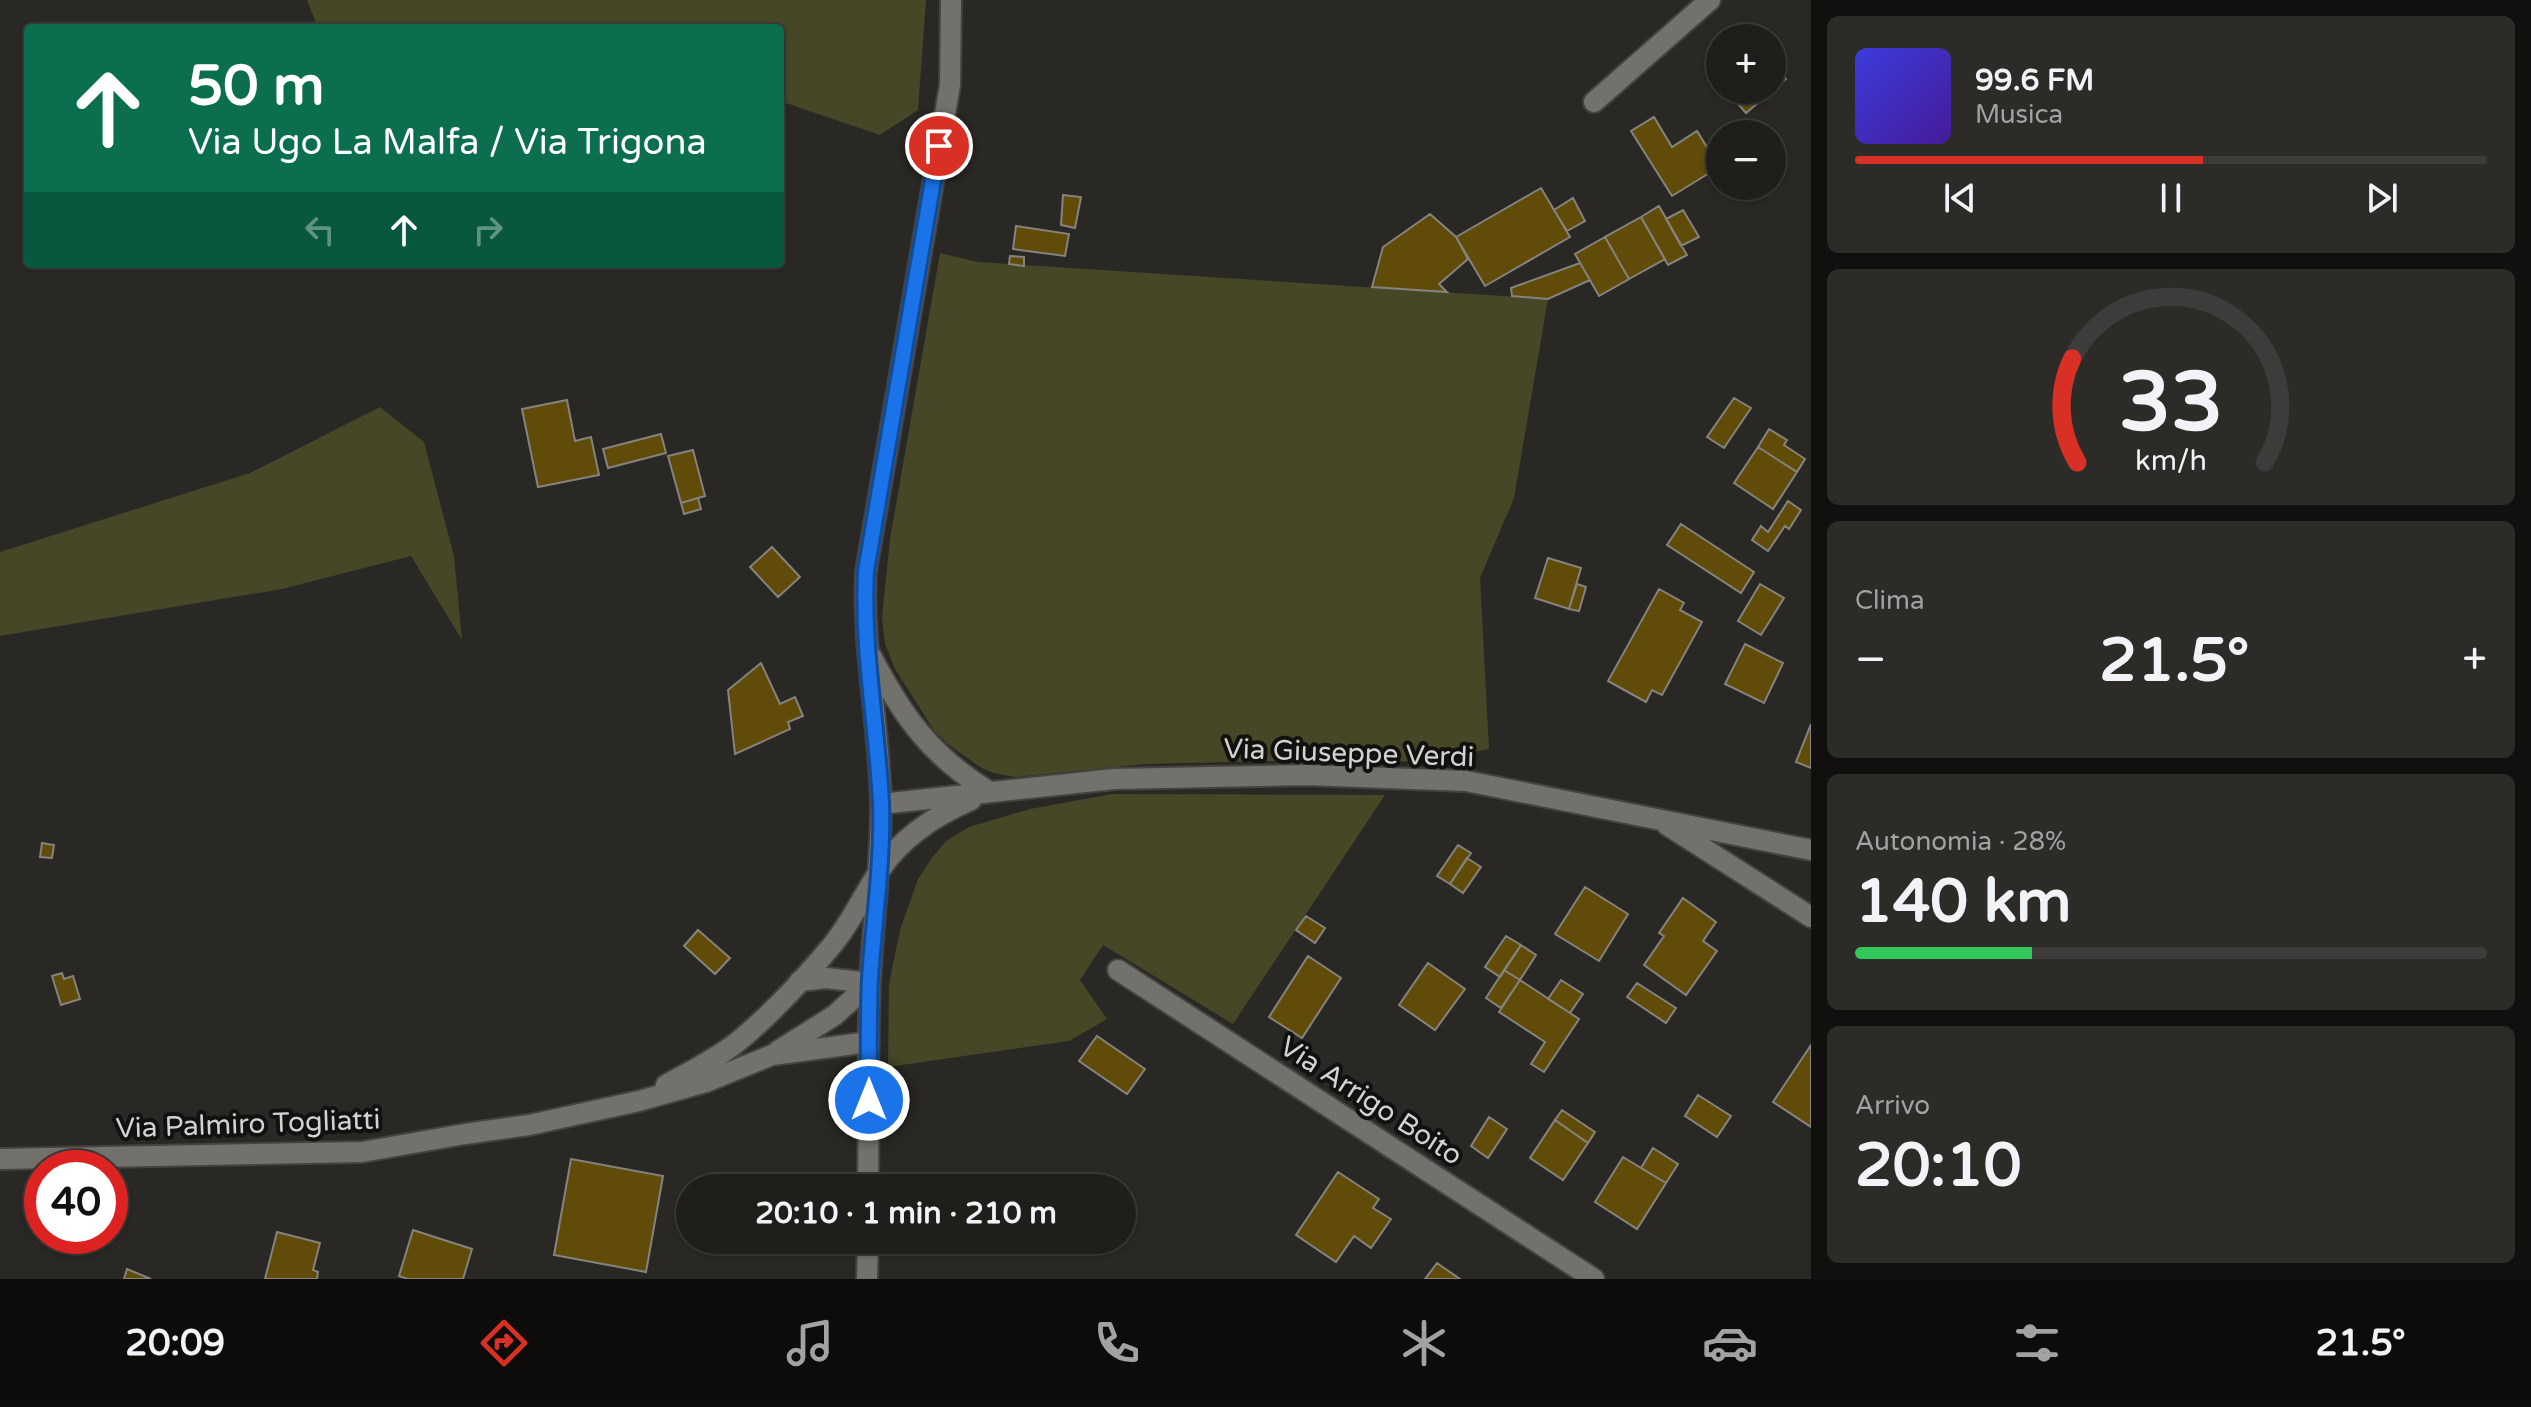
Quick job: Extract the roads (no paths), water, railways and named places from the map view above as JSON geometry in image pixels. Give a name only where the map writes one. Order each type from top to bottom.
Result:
[{"type":"street","points":[[868,1174],[870,983],[881,804],[866,646],[866,571],[950,85],[951,0]]},
{"type":"street","points":[[1594,102],[1710,0]]},
{"type":"street","points":[[866,646],[894,700],[928,744],[966,778],[990,792]]},
{"type":"street","name":"Via Giuseppe Verdi","points":[[881,804],[1114,779],[1307,775],[1466,781],[1811,850]]},
{"type":"street","points":[[639,1101],[739,1041],[800,981],[854,916],[879,872],[898,848],[943,812],[990,792]]},
{"type":"street","points":[[1657,819],[1811,917]]},
{"type":"street","points":[[1727,864],[1735,834]]},
{"type":"street","name":"Via Arrigo Boito","points":[[1118,970],[1594,1279]]},
{"type":"street","points":[[800,981],[826,978],[870,983]]},
{"type":"street","points":[[772,1055],[835,1015],[870,983]]},
{"type":"street","points":[[772,1055],[869,1042]]},
{"type":"street","name":"Via Palmiro Togliatti","points":[[0,1159],[362,1152],[529,1125],[639,1101],[706,1082],[772,1055]]},
{"type":"street","points":[[867,1279],[868,1254]]}]
